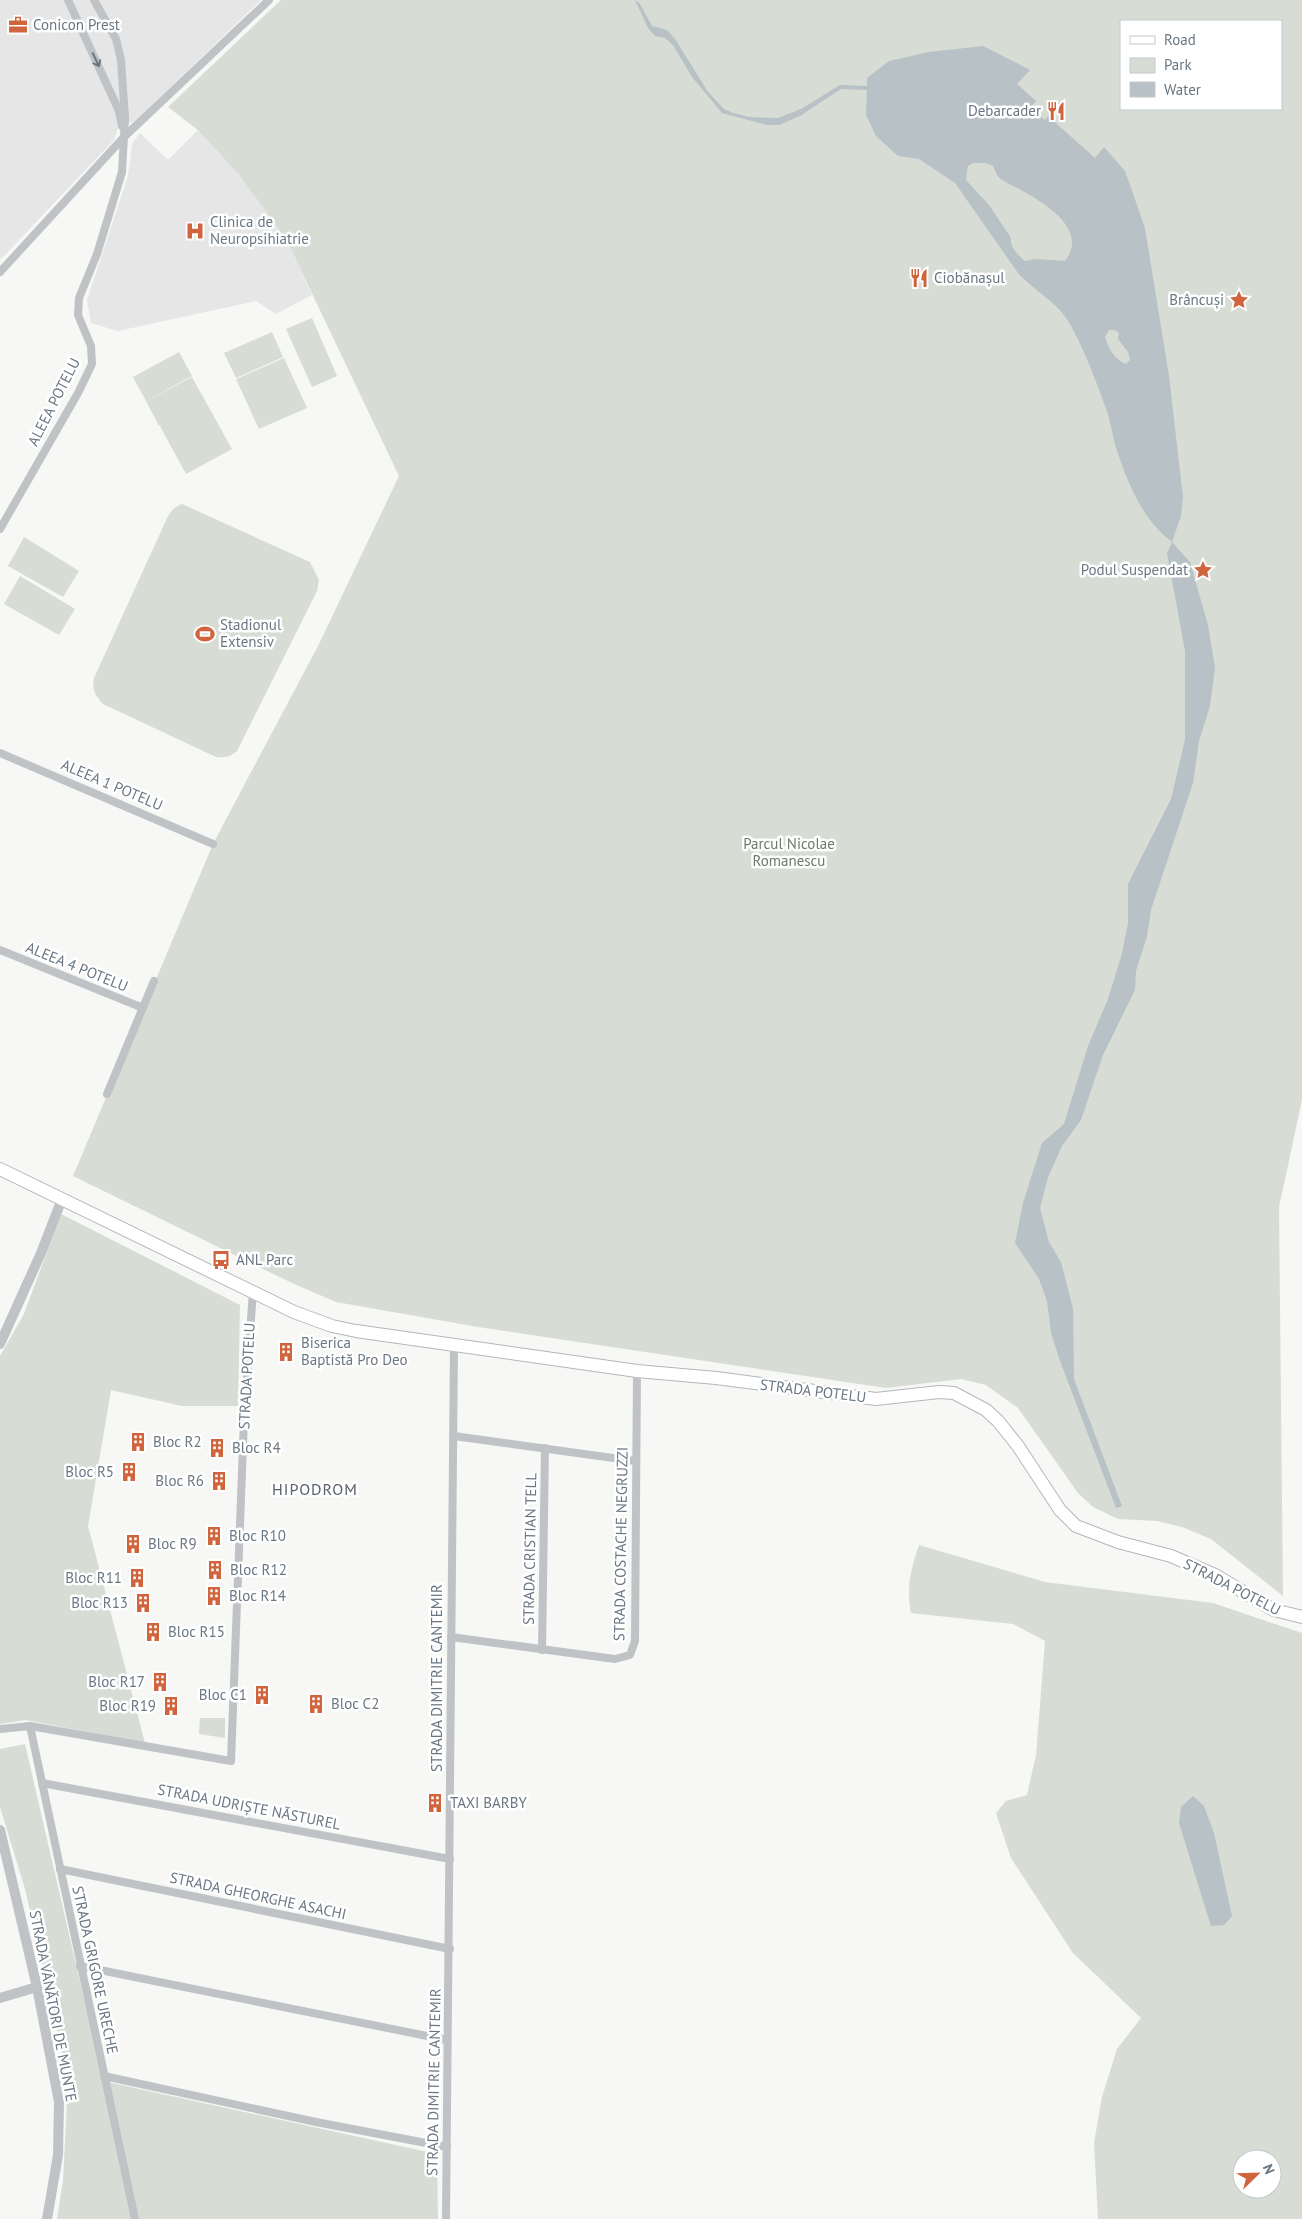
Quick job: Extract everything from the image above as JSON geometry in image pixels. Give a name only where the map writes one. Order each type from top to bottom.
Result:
[{"type":"main road","name":"STRADA POTELU","points":[[0,1169],[294,1312],[332,1326],[454,1346],[637,1372],[716,1378],[876,1399],[939,1392],[954,1393],[986,1410],[998,1421],[1018,1446],[1060,1510],[1076,1526],[1118,1542],[1171,1556],[1215,1575],[1274,1610],[1302,1617]]},
{"type":"street","points":[[68,0],[119,111],[124,138]]},
{"type":"street","points":[[94,0],[116,39],[121,60],[125,86],[124,138]]},
{"type":"street","points":[[0,272],[124,138],[269,0]]},
{"type":"street","name":"ALEEA POTELU","points":[[0,529],[78,393],[92,364],[91,346],[78,315],[79,298],[97,254],[122,172],[124,138]]},
{"type":"street","name":"ALEEA 1 POTELU","points":[[0,753],[213,844]]},
{"type":"street","name":"ALEEA 4 POTELU","points":[[0,950],[143,1008]]},
{"type":"street","points":[[107,1094],[154,981]]},
{"type":"street","points":[[0,1344],[41,1253],[62,1199]]},
{"type":"street","name":"STRADA POTELU","points":[[30,1726],[230,1761],[244,1419],[253,1291]]},
{"type":"street","name":"STRADA DIMITRIE CANTEMIR","points":[[446,2219],[447,2040],[450,1949],[454,1346]]},
{"type":"street","name":"STRADA COSTACHE NEGRUZZI","points":[[451,1637],[615,1659],[630,1655],[634,1648],[637,1372]]},
{"type":"street","points":[[454,1436],[635,1462]]},
{"type":"street","name":"STRADA CRISTIAN TELL","points":[[542,1650],[545,1448]]},
{"type":"street","points":[[0,1730],[30,1726]]},
{"type":"street","name":"STRADA GRIGORE URECHE","points":[[30,1726],[135,2219]]},
{"type":"street","name":"STRADA UDRIȘTE NĂSTUREL","points":[[42,1783],[450,1859]]},
{"type":"street","name":"STRADA VÂNĂTORI DE MUNTE","points":[[0,1830],[37,1987],[59,2102],[58,2155],[47,2219]]},
{"type":"street","name":"STRADA GHEORGHE ASACHI","points":[[60,1869],[450,1949]]},
{"type":"street","points":[[80,1966],[447,2040]]},
{"type":"street","points":[[0,1998],[37,1987]]},
{"type":"street","points":[[104,2076],[316,2122],[447,2147]]},
{"type":"shaded area","points":[[0,0],[261,0],[135,121],[118,128],[114,140],[0,260]]},
{"type":"shaded area","name":"Clinica de Neuropsihiatrie","points":[[198,130],[240,176],[287,241],[312,295],[276,314],[256,301],[118,331],[91,323],[87,300],[128,176],[132,144],[140,133],[168,160]]},
{"type":"green space","name":"Parcul Nicolae Romanescu","points":[[281,0],[1302,0],[1302,1100],[1279,1207],[1283,1596],[1211,1539],[1182,1527],[1157,1521],[1118,1519],[1093,1507],[1078,1493],[1018,1408],[986,1385],[961,1379],[886,1388],[478,1327],[336,1302],[292,1283],[73,1176],[213,844],[319,644],[399,476],[287,241],[240,176],[198,130],[168,107]]},
{"type":"green space","points":[[312,318],[337,376],[312,387],[286,329]]},
{"type":"green space","points":[[272,332],[283,357],[236,378],[224,353]]},
{"type":"green space","points":[[179,352],[192,376],[146,401],[133,377]]},
{"type":"green space","points":[[284,358],[307,408],[259,429],[236,379]]},
{"type":"green space","points":[[192,377],[232,449],[186,474],[160,426],[162,424],[159,426],[146,401]]},
{"type":"green space","name":"Stadionul Extensiv","points":[[182,504],[310,562],[319,580],[317,591],[237,751],[225,757],[216,757],[103,704],[96,695],[93,686],[94,678],[168,516],[174,508]]},
{"type":"green space","points":[[24,537],[79,571],[63,597],[8,566]]},
{"type":"green space","points":[[20,576],[75,609],[59,635],[4,604]]},
{"type":"green space","points":[[61,1214],[240,1305],[238,1406],[182,1406],[111,1390],[88,1526],[145,1743],[26,1720],[0,1724],[0,1356],[24,1314]]},
{"type":"green space","points":[[919,1545],[1045,1582],[1213,1603],[1302,1633],[1302,2219],[1098,2219],[1094,2143],[1102,2097],[1117,2049],[1141,2018],[1073,1953],[1011,1858],[996,1813],[1006,1801],[1027,1795],[1036,1755],[1045,1641],[1013,1624],[911,1613],[909,1587]]},
{"type":"green space","points":[[200,1718],[225,1718],[225,1738],[199,1734]]},
{"type":"green space","points":[[25,1744],[103,2081],[437,2154],[438,2219],[57,2219],[63,2181],[67,2103],[62,2052],[25,1889],[0,1807],[0,1749]]},
{"type":"water","points":[[635,0],[640,4],[652,26],[667,30],[675,39],[708,92],[724,109],[750,117],[778,118],[801,109],[840,85],[867,86],[867,78],[889,61],[929,52],[983,46],[1030,70],[1017,84],[1036,101],[1031,107],[1045,120],[1048,116],[1095,158],[1104,147],[1125,171],[1145,228],[1169,376],[1183,497],[1181,516],[1172,542],[1151,522],[1129,483],[1114,441],[1107,411],[1094,377],[1081,345],[1065,316],[1018,273],[955,183],[919,159],[898,156],[876,136],[866,115],[867,90],[841,89],[800,116],[779,125],[767,125],[722,113],[692,77],[673,45],[665,38],[655,36],[648,28]],"holes":[[[973,163],[985,163],[993,166],[1000,178],[1042,203],[1061,219],[1072,239],[1071,250],[1065,261],[1035,259],[1025,261],[1017,254],[1013,248],[1011,238],[989,205],[966,180],[968,166]],[[1109,330],[1115,330],[1119,333],[1118,339],[1128,352],[1130,360],[1126,364],[1118,359],[1110,349],[1105,337]]]},
{"type":"water","points":[[1172,542],[1190,562],[1208,625],[1215,668],[1210,706],[1199,741],[1193,783],[1151,910],[1147,936],[1136,971],[1135,990],[1103,1055],[1081,1120],[1062,1146],[1048,1177],[1040,1208],[1049,1242],[1061,1262],[1073,1309],[1074,1379],[1122,1506],[1116,1508],[1060,1361],[1051,1333],[1047,1301],[1039,1279],[1015,1243],[1023,1203],[1042,1143],[1064,1124],[1088,1046],[1108,999],[1121,957],[1128,924],[1128,884],[1171,799],[1185,740],[1185,651],[1167,553]]},
{"type":"water","points":[[1193,1796],[1204,1806],[1214,1833],[1232,1916],[1224,1925],[1211,1926],[1179,1823],[1181,1807]]},
{"type":"place","name":"Conicon Prest","points":[[18,25]]},
{"type":"place","name":"Debarcader","points":[[1056,111]]},
{"type":"place","name":"Clinica de Neuropsihiatrie","points":[[195,231]]},
{"type":"place","name":"Ciobănașul","points":[[919,278]]},
{"type":"place","name":"Brâncuși","points":[[1239,300]]},
{"type":"place","name":"Podul Suspendat","points":[[1203,570]]},
{"type":"place","name":"Stadionul Extensiv","points":[[205,634]]},
{"type":"place","name":"ANL Parc","points":[[221,1260]]},
{"type":"place","name":"Biserica Baptistă Pro Deo","points":[[286,1352]]},
{"type":"place","name":"Bloc R2","points":[[138,1442]]},
{"type":"place","name":"Bloc R4","points":[[217,1448]]},
{"type":"place","name":"Bloc R5","points":[[129,1472]]},
{"type":"place","name":"Bloc R6","points":[[219,1481]]},
{"type":"place","name":"Bloc R10","points":[[214,1536]]},
{"type":"place","name":"Bloc R9","points":[[133,1544]]},
{"type":"place","name":"Bloc R12","points":[[215,1570]]},
{"type":"place","name":"Bloc R11","points":[[137,1578]]},
{"type":"place","name":"Bloc R14","points":[[214,1596]]},
{"type":"place","name":"Bloc R13","points":[[143,1603]]},
{"type":"place","name":"Bloc R15","points":[[153,1632]]},
{"type":"place","name":"Bloc R17","points":[[160,1682]]},
{"type":"place","name":"Bloc C1","points":[[262,1695]]},
{"type":"place","name":"Bloc C2","points":[[316,1704]]},
{"type":"place","name":"Bloc R19","points":[[171,1706]]},
{"type":"place","name":"TAXI BARBY","points":[[435,1803]]},
{"type":"district","name":"HIPODROM","points":[[315,1489]]}]
